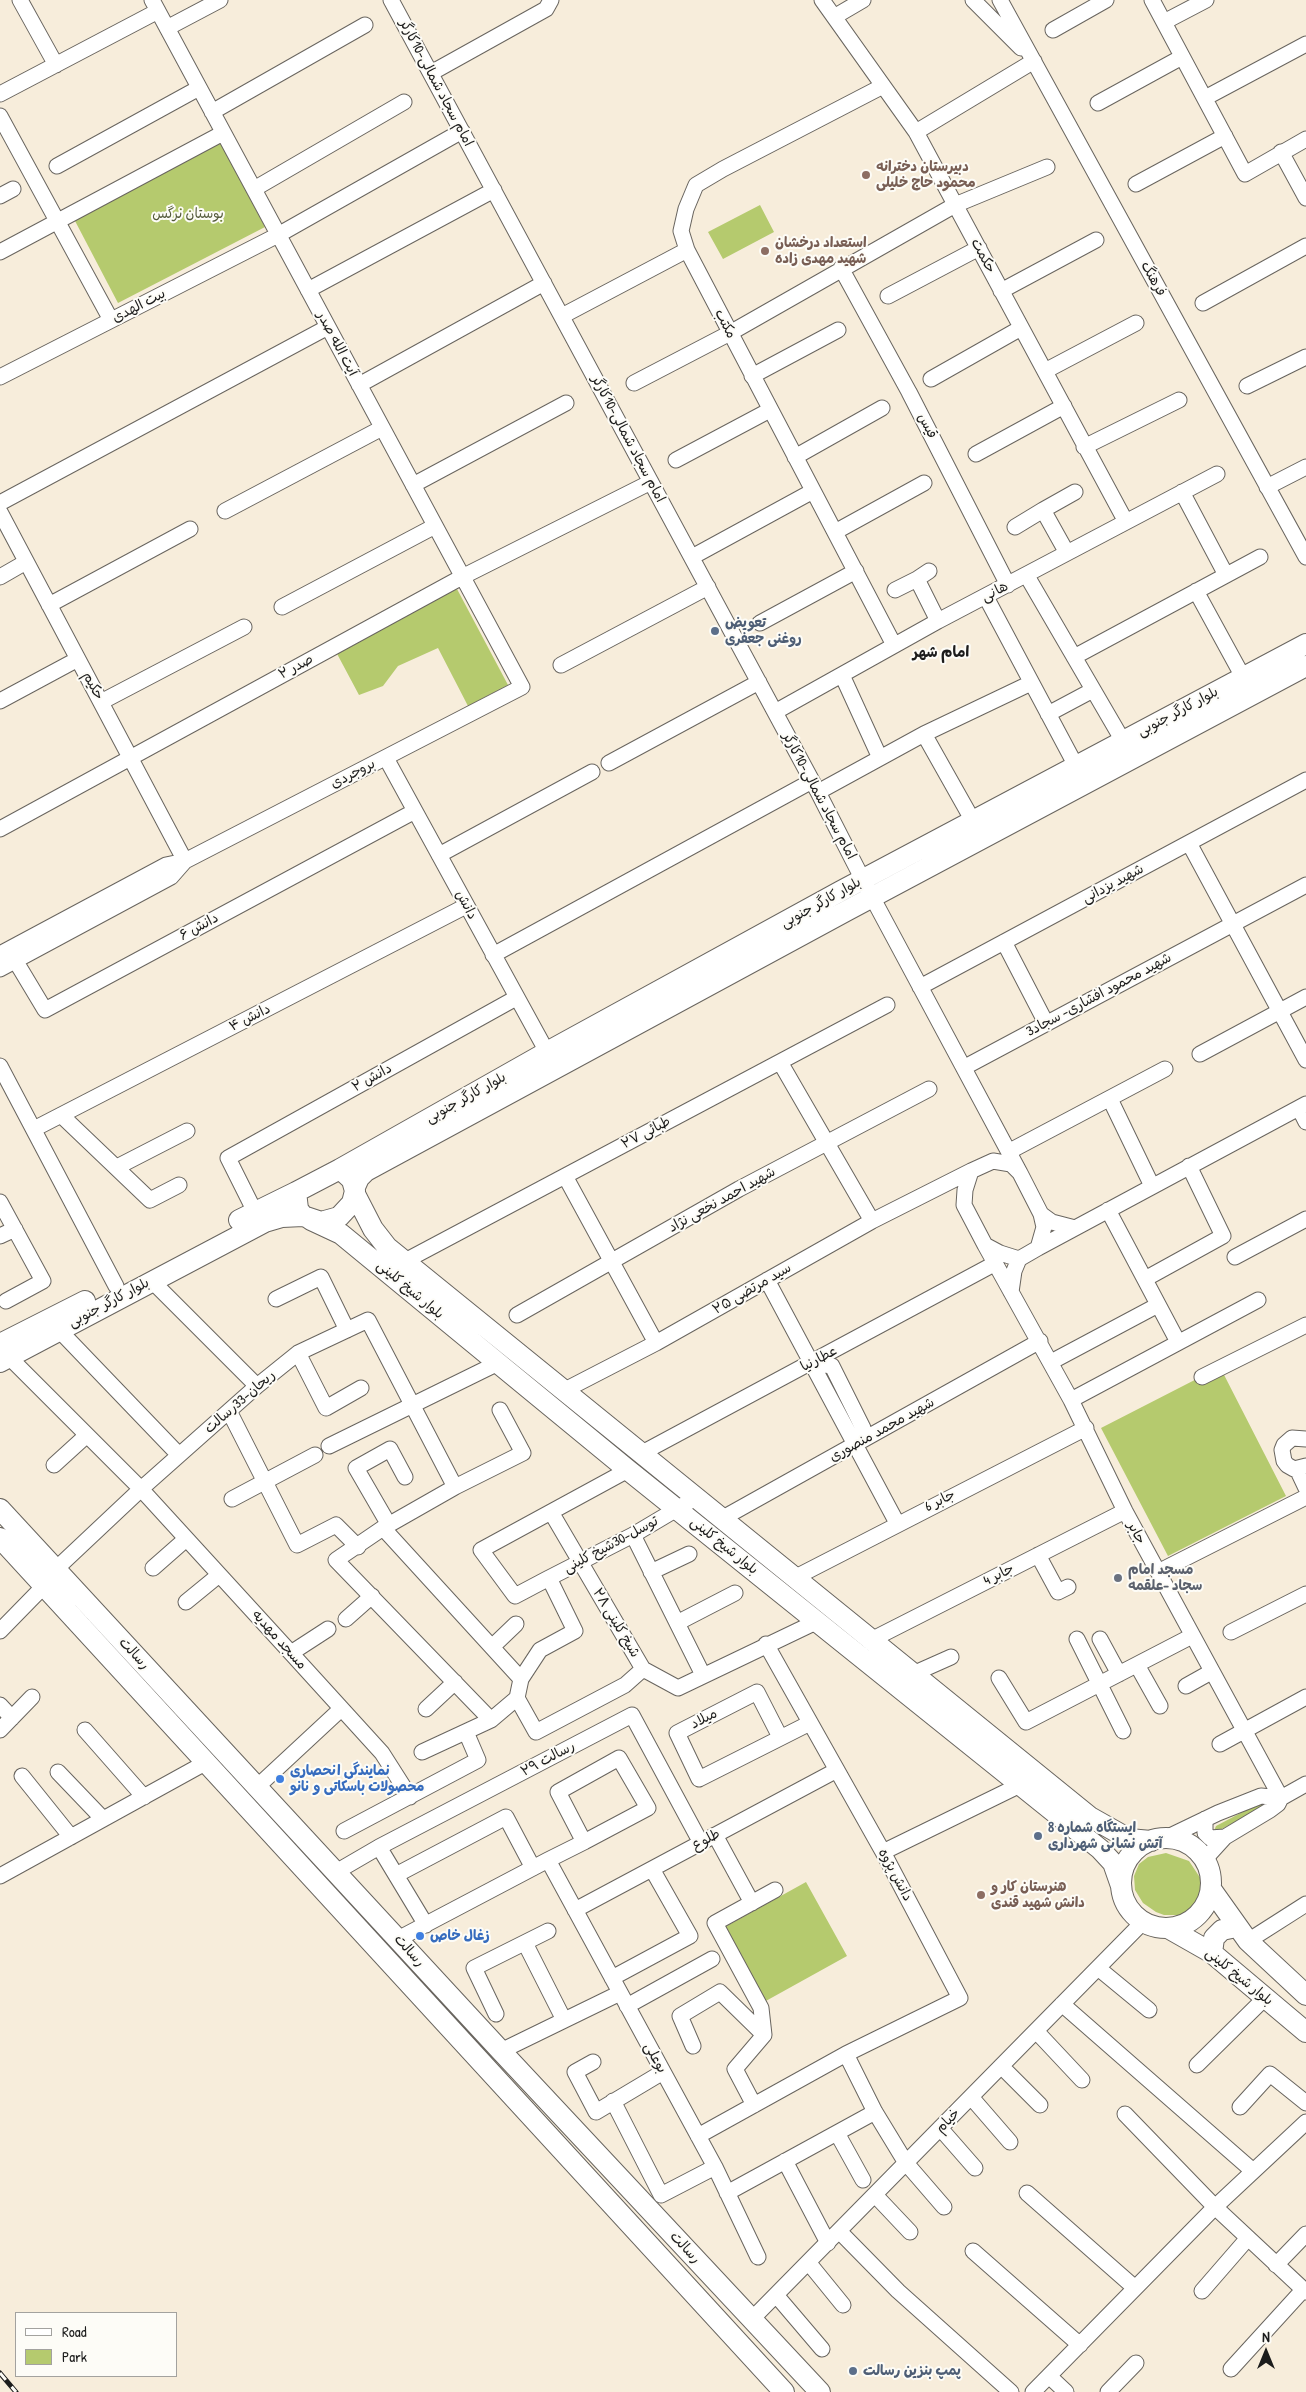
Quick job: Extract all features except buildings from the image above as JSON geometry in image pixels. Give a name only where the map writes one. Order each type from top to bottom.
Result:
[{"type":"main road","name":"بلوار کارگر جنوبی","points":[[355,1191],[359,1178],[366,1171],[867,888],[973,821],[1306,644]]},
{"type":"main road","name":"بلوار کارگر جنوبی","points":[[340,1169],[547,1052],[867,888],[1303,670]]},
{"type":"main road","points":[[340,1169],[352,1180],[355,1191],[346,1211],[339,1217],[321,1222],[307,1218],[296,1201],[296,1192],[340,1169]]},
{"type":"main road","name":"بلوار شیخ کلینی","points":[[355,1191],[373,1229],[387,1247],[915,1673],[1090,1817],[1129,1839],[1159,1839]]},
{"type":"main road","name":"بلوار کارگر جنوبی","points":[[3,1354],[116,1286],[296,1192]]},
{"type":"main road","name":"بلوار کارگر جنوبی","points":[[3,1354],[59,1330],[265,1222],[282,1217],[307,1218]]},
{"type":"main road","name":"بلوار شیخ کلینی","points":[[307,1218],[341,1234],[628,1470],[679,1509],[1100,1849],[1113,1863],[1121,1886]]},
{"type":"main road","points":[[356,1246],[356,1233],[367,1227],[373,1229]]},
{"type":"main road","name":"رسالت","points":[[0,1509],[501,2051],[820,2392]]},
{"type":"main road","name":"رسالت","points":[[0,1538],[784,2392]]},
{"type":"main road","points":[[1020,1785],[1035,1772]]},
{"type":"main road","points":[[1159,1839],[1181,1841],[1195,1848],[1205,1859],[1211,1874],[1211,1889],[1206,1905],[1196,1918],[1181,1926],[1155,1927],[1143,1922],[1132,1913],[1124,1900],[1121,1886],[1122,1872],[1128,1858],[1138,1848],[1159,1839]]},
{"type":"main road","points":[[1211,1889],[1242,1934],[1306,1995]]},
{"type":"main road","name":"بلوار شیخ کلینی","points":[[1168,1928],[1212,1953],[1306,2032]]},
{"type":"main road","points":[[1212,1953],[1214,1938],[1222,1930],[1242,1934]]},
{"type":"main road","points":[[484,2066],[501,2051]]},
{"type":"street","points":[[166,28],[220,0]]},
{"type":"street","name":"امام سجاد شمالی-10کارگر","points":[[391,0],[652,482],[920,987],[1010,1150],[1020,1173]]},
{"type":"street","name":"حکمت","points":[[822,0],[916,132],[1126,522]]},
{"type":"street","points":[[834,17],[863,0]]},
{"type":"street","points":[[916,132],[1034,61],[972,0]]},
{"type":"street","name":"فرهنگ","points":[[1000,0],[1306,557]]},
{"type":"street","points":[[1053,30],[1106,0]]},
{"type":"street","points":[[1152,0],[1245,174],[1306,139]]},
{"type":"street","points":[[1164,22],[1206,0]]},
{"type":"street","points":[[24,2],[56,65]]},
{"type":"street","points":[[431,73],[548,4]]},
{"type":"street","points":[[0,94],[56,65],[155,6]]},
{"type":"street","name":"آیت الله صدر","points":[[155,6],[522,687]]},
{"type":"street","points":[[212,112],[365,25]]},
{"type":"street","points":[[1205,98],[1306,44]]},
{"type":"street","points":[[1098,103],[1182,57]]},
{"type":"street","name":"مکتب","points":[[883,86],[723,169],[696,185],[686,209],[681,231],[687,250],[894,645]]},
{"type":"street","points":[[57,166],[199,88]]},
{"type":"street","points":[[254,189],[404,102]]},
{"type":"street","points":[[0,116],[112,320]]},
{"type":"street","name":"بیت الهدی","points":[[0,378],[278,235],[462,131]]},
{"type":"street","points":[[0,252],[223,133]]},
{"type":"street","points":[[1136,184],[1225,136]]},
{"type":"street","points":[[1281,152],[1306,198]]},
{"type":"street","points":[[634,383],[730,332],[955,205],[1047,166]]},
{"type":"street","points":[[308,290],[494,190]]},
{"type":"street","points":[[1002,291],[1096,240]]},
{"type":"street","points":[[1203,303],[1306,246]]},
{"type":"street","points":[[888,296],[979,248]]},
{"type":"street","points":[[562,316],[687,250]]},
{"type":"street","name":"قیس","points":[[841,268],[918,409],[1008,585]]},
{"type":"street","points":[[359,385],[544,283]]},
{"type":"street","points":[[1044,371],[1136,323]]},
{"type":"street","points":[[0,503],[328,327]]},
{"type":"street","points":[[931,378],[1021,328]]},
{"type":"street","points":[[752,376],[838,330]]},
{"type":"street","points":[[1247,386],[1306,356]]},
{"type":"street","points":[[1084,447],[1179,400]]},
{"type":"street","points":[[413,485],[566,403]]},
{"type":"street","points":[[976,454],[1064,406]]},
{"type":"street","points":[[794,456],[882,408]]},
{"type":"street","points":[[676,460],[770,410]]},
{"type":"street","points":[[224,511],[382,428]]},
{"type":"street","points":[[1267,487],[1306,466]]},
{"type":"street","name":"هانی","points":[[775,712],[938,621],[1027,576],[1217,474]]},
{"type":"street","name":"صدر ۲","points":[[0,829],[462,577],[652,482]]},
{"type":"street","points":[[835,532],[924,483]]},
{"type":"street","points":[[692,557],[813,491]]},
{"type":"street","points":[[1014,527],[1075,492]]},
{"type":"street","points":[[1182,492],[1226,575]]},
{"type":"street","points":[[1043,510],[1067,553]]},
{"type":"street","name":"حکیم","points":[[0,512],[184,861]]},
{"type":"street","points":[[282,606],[435,526]]},
{"type":"street","points":[[49,604],[190,529]]},
{"type":"street","points":[[1074,657],[1260,557]]},
{"type":"street","points":[[0,577],[26,562]]},
{"type":"street","points":[[760,623],[856,571]]},
{"type":"street","points":[[894,590],[923,575],[938,621]]},
{"type":"street","points":[[1027,576],[1123,741]]},
{"type":"street","points":[[561,666],[708,587]]},
{"type":"street","points":[[1196,591],[1243,677]]},
{"type":"street","points":[[986,597],[1076,766]]},
{"type":"street","points":[[101,702],[244,627]]},
{"type":"street","points":[[0,701],[78,659]]},
{"type":"street","points":[[842,675],[880,758]]},
{"type":"street","points":[[610,763],[759,682]]},
{"type":"street","points":[[493,955],[673,856],[815,786],[880,758],[924,734],[1031,683]]},
{"type":"street","name":"بروجردی","points":[[0,969],[8,955],[99,908],[166,865],[184,861],[522,687]]},
{"type":"street","points":[[1048,714],[1093,690]]},
{"type":"street","points":[[924,734],[973,821]]},
{"type":"street","name":"دانش","points":[[386,758],[547,1052]]},
{"type":"street","points":[[439,855],[592,772]]},
{"type":"street","name":"شهید یزدانی","points":[[920,987],[1306,780]]},
{"type":"street","name":"دانش ۶","points":[[8,955],[45,1010],[415,811]]},
{"type":"street","points":[[1189,843],[1306,1060]]},
{"type":"street","name":"شهید محمود افشاری- سجاد3","points":[[965,1067],[1306,885]]},
{"type":"street","name":"دانش ۴","points":[[34,1130],[466,906]]},
{"type":"street","points":[[1004,942],[1046,1023]]},
{"type":"street","points":[[1200,1054],[1306,997]]},
{"type":"street","name":"دانش ۲","points":[[255,1212],[228,1158],[516,998]]},
{"type":"street","name":"طبائی ۲۷","points":[[405,1261],[887,1005]]},
{"type":"street","points":[[780,1062],[872,1221]]},
{"type":"street","points":[[1010,1150],[1165,1069]]},
{"type":"street","points":[[1,1072],[34,1130],[116,1286]]},
{"type":"street","name":"شهید احمد نخعی نژاد","points":[[517,1315],[612,1263],[739,1189],[929,1089]]},
{"type":"street","points":[[1110,1099],[1152,1186]]},
{"type":"street","points":[[1011,1292],[1014,1271],[1019,1259],[1038,1248],[1302,1106],[1306,1122]]},
{"type":"street","points":[[61,1115],[150,1200],[179,1185]]},
{"type":"street","points":[[117,1167],[187,1131]]},
{"type":"street","points":[[993,1161],[1000,1144],[1000,1133]]},
{"type":"street","points":[[964,1205],[965,1190],[971,1171],[993,1161],[1011,1164],[1020,1173],[1041,1214],[1044,1227],[1038,1248]]},
{"type":"street","points":[[1144,1280],[1223,1236],[1190,1166]]},
{"type":"street","name":"۲۵ سید مرتضی","points":[[565,1390],[656,1343],[872,1221],[971,1171]]},
{"type":"street","points":[[565,1176],[656,1343]]},
{"type":"street","points":[[938,1188],[960,1198],[984,1245],[1019,1259]]},
{"type":"street","points":[[0,1202],[43,1281],[6,1301]]},
{"type":"street","points":[[1108,1210],[1178,1342]]},
{"type":"street","points":[[1041,1214],[1052,1222],[1075,1228]]},
{"type":"street","points":[[1234,1257],[1306,1219]]},
{"type":"street","points":[[0,1236],[14,1229]]},
{"type":"street","name":"جابر","points":[[984,1245],[1051,1362],[1086,1428],[1124,1511],[1281,1798]]},
{"type":"street","name":"عطارنیا","points":[[642,1453],[994,1264]]},
{"type":"street","points":[[276,1299],[321,1277],[347,1330]]},
{"type":"street","points":[[766,1280],[897,1523]]},
{"type":"street","points":[[152,1281],[257,1386]]},
{"type":"street","points":[[1071,1400],[1258,1300]]},
{"type":"street","points":[[1051,1362],[1158,1305]]},
{"type":"street","name":"ریحان-33رسالت","points":[[56,1569],[179,1455],[257,1386],[298,1353],[368,1320],[412,1404]]},
{"type":"street","points":[[1202,1377],[1306,1325]]},
{"type":"street","points":[[59,1330],[179,1455]]},
{"type":"street","name":"شهید محمد منصوری","points":[[723,1518],[1040,1342]]},
{"type":"street","points":[[298,1353],[326,1408],[361,1388]]},
{"type":"street","name":"مسجد مهدیه","points":[[3,1354],[141,1489],[382,1754],[410,1797]]},
{"type":"street","points":[[329,1446],[498,1363]]},
{"type":"street","points":[[412,1404],[455,1487]]},
{"type":"street","points":[[491,1720],[336,1560],[386,1526],[455,1487],[523,1453],[500,1410]]},
{"type":"street","points":[[229,1411],[297,1545],[336,1525],[358,1546]]},
{"type":"street","name":"جابر 6","points":[[796,1577],[897,1523],[1086,1428]]},
{"type":"street","points":[[54,1465],[87,1435]]},
{"type":"street","points":[[1305,1437],[1292,1438],[1287,1441],[1282,1450],[1284,1460],[1292,1468],[1301,1467],[1306,1488]]},
{"type":"street","points":[[405,1477],[390,1449],[356,1468],[386,1526],[521,1679]]},
{"type":"street","points":[[232,1500],[315,1455]]},
{"type":"street","points":[[550,1578],[515,1596],[482,1550],[628,1470]]},
{"type":"street","name":"توسل-30شیخ کلینی","points":[[517,1698],[521,1679],[540,1650],[575,1632],[550,1578],[633,1535],[697,1497]]},
{"type":"street","points":[[1158,1572],[1306,1497]]},
{"type":"street","name":"جابر 4","points":[[873,1639],[1124,1511]]},
{"type":"street","name":"شیخ کلینی ۲۸","points":[[551,1512],[643,1669],[678,1688],[766,1644],[818,1621]]},
{"type":"street","points":[[633,1535],[703,1675]]},
{"type":"street","points":[[153,1568],[186,1538]]},
{"type":"street","points":[[651,1572],[689,1554]]},
{"type":"street","points":[[1038,1555],[1058,1592],[1068,1587]]},
{"type":"street","points":[[186,1602],[219,1575]]},
{"type":"street","points":[[0,1631],[43,1587]]},
{"type":"street","points":[[677,1624],[734,1593]]},
{"type":"street","points":[[1231,1632],[1306,1594]]},
{"type":"street","points":[[346,1619],[372,1596]]},
{"type":"street","points":[[492,1647],[516,1624]]},
{"type":"street","points":[[291,1653],[328,1629]]},
{"type":"street","points":[[999,1678],[1026,1722],[1192,1636]]},
{"type":"street","points":[[1100,1639],[1119,1674]]},
{"type":"street","points":[[1076,1640],[1123,1731]]},
{"type":"street","name":"دانش پژوه","points":[[766,1644],[883,1852],[960,1998],[846,2054]]},
{"type":"street","points":[[915,1673],[951,1658]]},
{"type":"street","points":[[1137,1665],[1160,1706]]},
{"type":"street","points":[[422,1752],[491,1720],[517,1698],[536,1732],[624,1685],[643,1669]]},
{"type":"street","points":[[1186,1686],[1211,1672]]},
{"type":"street","points":[[426,1710],[455,1682]]},
{"type":"street","name":"میلاد","points":[[780,1737],[757,1692],[677,1733],[699,1779],[810,1723]]},
{"type":"street","points":[[0,1730],[32,1697]]},
{"type":"street","points":[[1220,1744],[1306,1697]]},
{"type":"street","points":[[0,1704],[12,1718]]},
{"type":"street","points":[[257,1787],[342,1709]]},
{"type":"street","name":"رسالت ۲۹","points":[[336,1872],[379,1847],[632,1715],[701,1843]]},
{"type":"street","points":[[85,1730],[144,1797]]},
{"type":"street","points":[[344,1831],[478,1760],[466,1732]]},
{"type":"street","points":[[398,1939],[426,1925],[548,1860],[584,1842],[648,1808],[619,1758],[558,1792],[584,1842]]},
{"type":"street","points":[[0,1876],[205,1763]]},
{"type":"street","name":"طلوع","points":[[575,1910],[837,1770]]},
{"type":"street","points":[[58,1772],[103,1819]]},
{"type":"street","points":[[22,1776],[72,1836]]},
{"type":"street","points":[[1205,1859],[1225,1837],[1270,1810],[1278,1804],[1281,1798],[1306,1784]]},
{"type":"street","points":[[883,1852],[1020,1785]]},
{"type":"street","points":[[1159,1839],[1261,1796],[1281,1798]]},
{"type":"street","points":[[396,1875],[506,1817],[533,1868]]},
{"type":"street","points":[[1205,1819],[1205,1833],[1210,1838],[1225,1837]]},
{"type":"street","points":[[715,1835],[752,1903]]},
{"type":"street","points":[[379,1847],[426,1925]]},
{"type":"street","name":"بوعلی","points":[[548,1860],[698,2136],[758,2257]]},
{"type":"street","points":[[612,1978],[690,1936],[652,1869]]},
{"type":"street","points":[[754,2105],[735,2069],[764,2035],[761,2008],[715,1923],[775,1890]]},
{"type":"street","points":[[1242,1934],[1306,1904]]},
{"type":"street","name":"خیام","points":[[752,2320],[1143,1922]]},
{"type":"street","points":[[496,2014],[474,1968],[548,1931]]},
{"type":"street","points":[[525,1943],[564,2020]]},
{"type":"street","points":[[501,2051],[564,2020],[624,2000],[712,1959]]},
{"type":"street","points":[[1098,1968],[1149,2010]]},
{"type":"street","points":[[693,2046],[680,2016],[720,1992],[764,2035]]},
{"type":"street","points":[[1197,2065],[1265,1998]]},
{"type":"street","points":[[1062,2004],[1253,2171]]},
{"type":"street","points":[[1036,2030],[1082,2080]]},
{"type":"street","points":[[698,2136],[846,2054],[875,2112],[906,2163],[944,2207]]},
{"type":"street","points":[[593,2062],[575,2072],[596,2112],[663,2072]]},
{"type":"street","points":[[1002,2066],[1040,2106]]},
{"type":"street","points":[[1240,2107],[1270,2074],[1306,2103]]},
{"type":"street","points":[[971,2097],[1010,2142]]},
{"type":"street","points":[[613,2101],[661,2195],[714,2167]]},
{"type":"street","points":[[727,2193],[875,2112]]},
{"type":"street","points":[[1125,2114],[1214,2207],[1304,2291],[1231,2370]]},
{"type":"street","points":[[1033,2392],[1214,2207],[1306,2122]]},
{"type":"street","points":[[940,2128],[975,2168]]},
{"type":"street","points":[[837,2133],[863,2180]]},
{"type":"street","points":[[785,2161],[828,2243]]},
{"type":"street","points":[[1027,2193],[1135,2288]]},
{"type":"street","points":[[874,2195],[910,2232]]},
{"type":"street","points":[[839,2231],[898,2291],[1011,2392]]},
{"type":"street","points":[[1276,2265],[1306,2234]]},
{"type":"street","points":[[1202,2291],[1248,2238]]},
{"type":"street","points":[[973,2250],[1080,2345]]},
{"type":"street","points":[[808,2262],[843,2305]]},
{"type":"street","points":[[776,2295],[822,2349]]},
{"type":"street","points":[[1108,2392],[1136,2364]]},
{"type":"street","points":[[1049,2376],[1066,2392]]},
{"type":"green space","name":"بوستان نرگس","points":[[221,143],[265,227],[118,303],[74,219]]},
{"type":"green space","points":[[760,205],[774,232],[723,259],[708,232]]},
{"type":"green space","points":[[457,589],[508,685],[468,706],[438,648],[398,666],[383,686],[359,695],[335,650]]},
{"type":"green space","points":[[1220,1367],[1286,1496],[1168,1556],[1101,1428]]},
{"type":"green space","points":[[1271,1797],[1272,1802],[1216,1832],[1214,1831],[1216,1826]]},
{"type":"green space","points":[[1166,1853],[1189,1861],[1201,1879],[1202,1889],[1198,1904],[1194,1909],[1180,1915],[1164,1915],[1156,1912],[1143,1903],[1135,1890],[1134,1876],[1139,1864],[1148,1857]]},
{"type":"green space","points":[[806,1882],[847,1956],[764,2002],[723,1928]]},
{"type":"railway","points":[[0,2373],[16,2392]]},
{"type":"place","name":"دبيرستان دخترانه محمود حاج خلیلی","points":[[866,175]]},
{"type":"place","name":"استعداد درخشان شهید مهدی زاده","points":[[765,251]]},
{"type":"place","name":"تعویض روغنی جعفری","points":[[715,631]]},
{"type":"place","name":"مسجد امام سجاد -علقمه","points":[[1118,1578]]},
{"type":"place","name":"نمایندگی انحصاری محصولات باسکاتی و نانو","points":[[280,1779]]},
{"type":"place","name":"ایستگاه شماره 8 آتش نشانی شهرداری","points":[[1038,1836]]},
{"type":"place","name":"هنرستان کار و دانش شهید قندی","points":[[981,1895]]},
{"type":"place","name":"زغال خاص","points":[[420,1936]]},
{"type":"place","name":"پمپ بنزین رسالت","points":[[853,2371]]},
{"type":"district","name":"امام شهر","points":[[941,653]]}]
